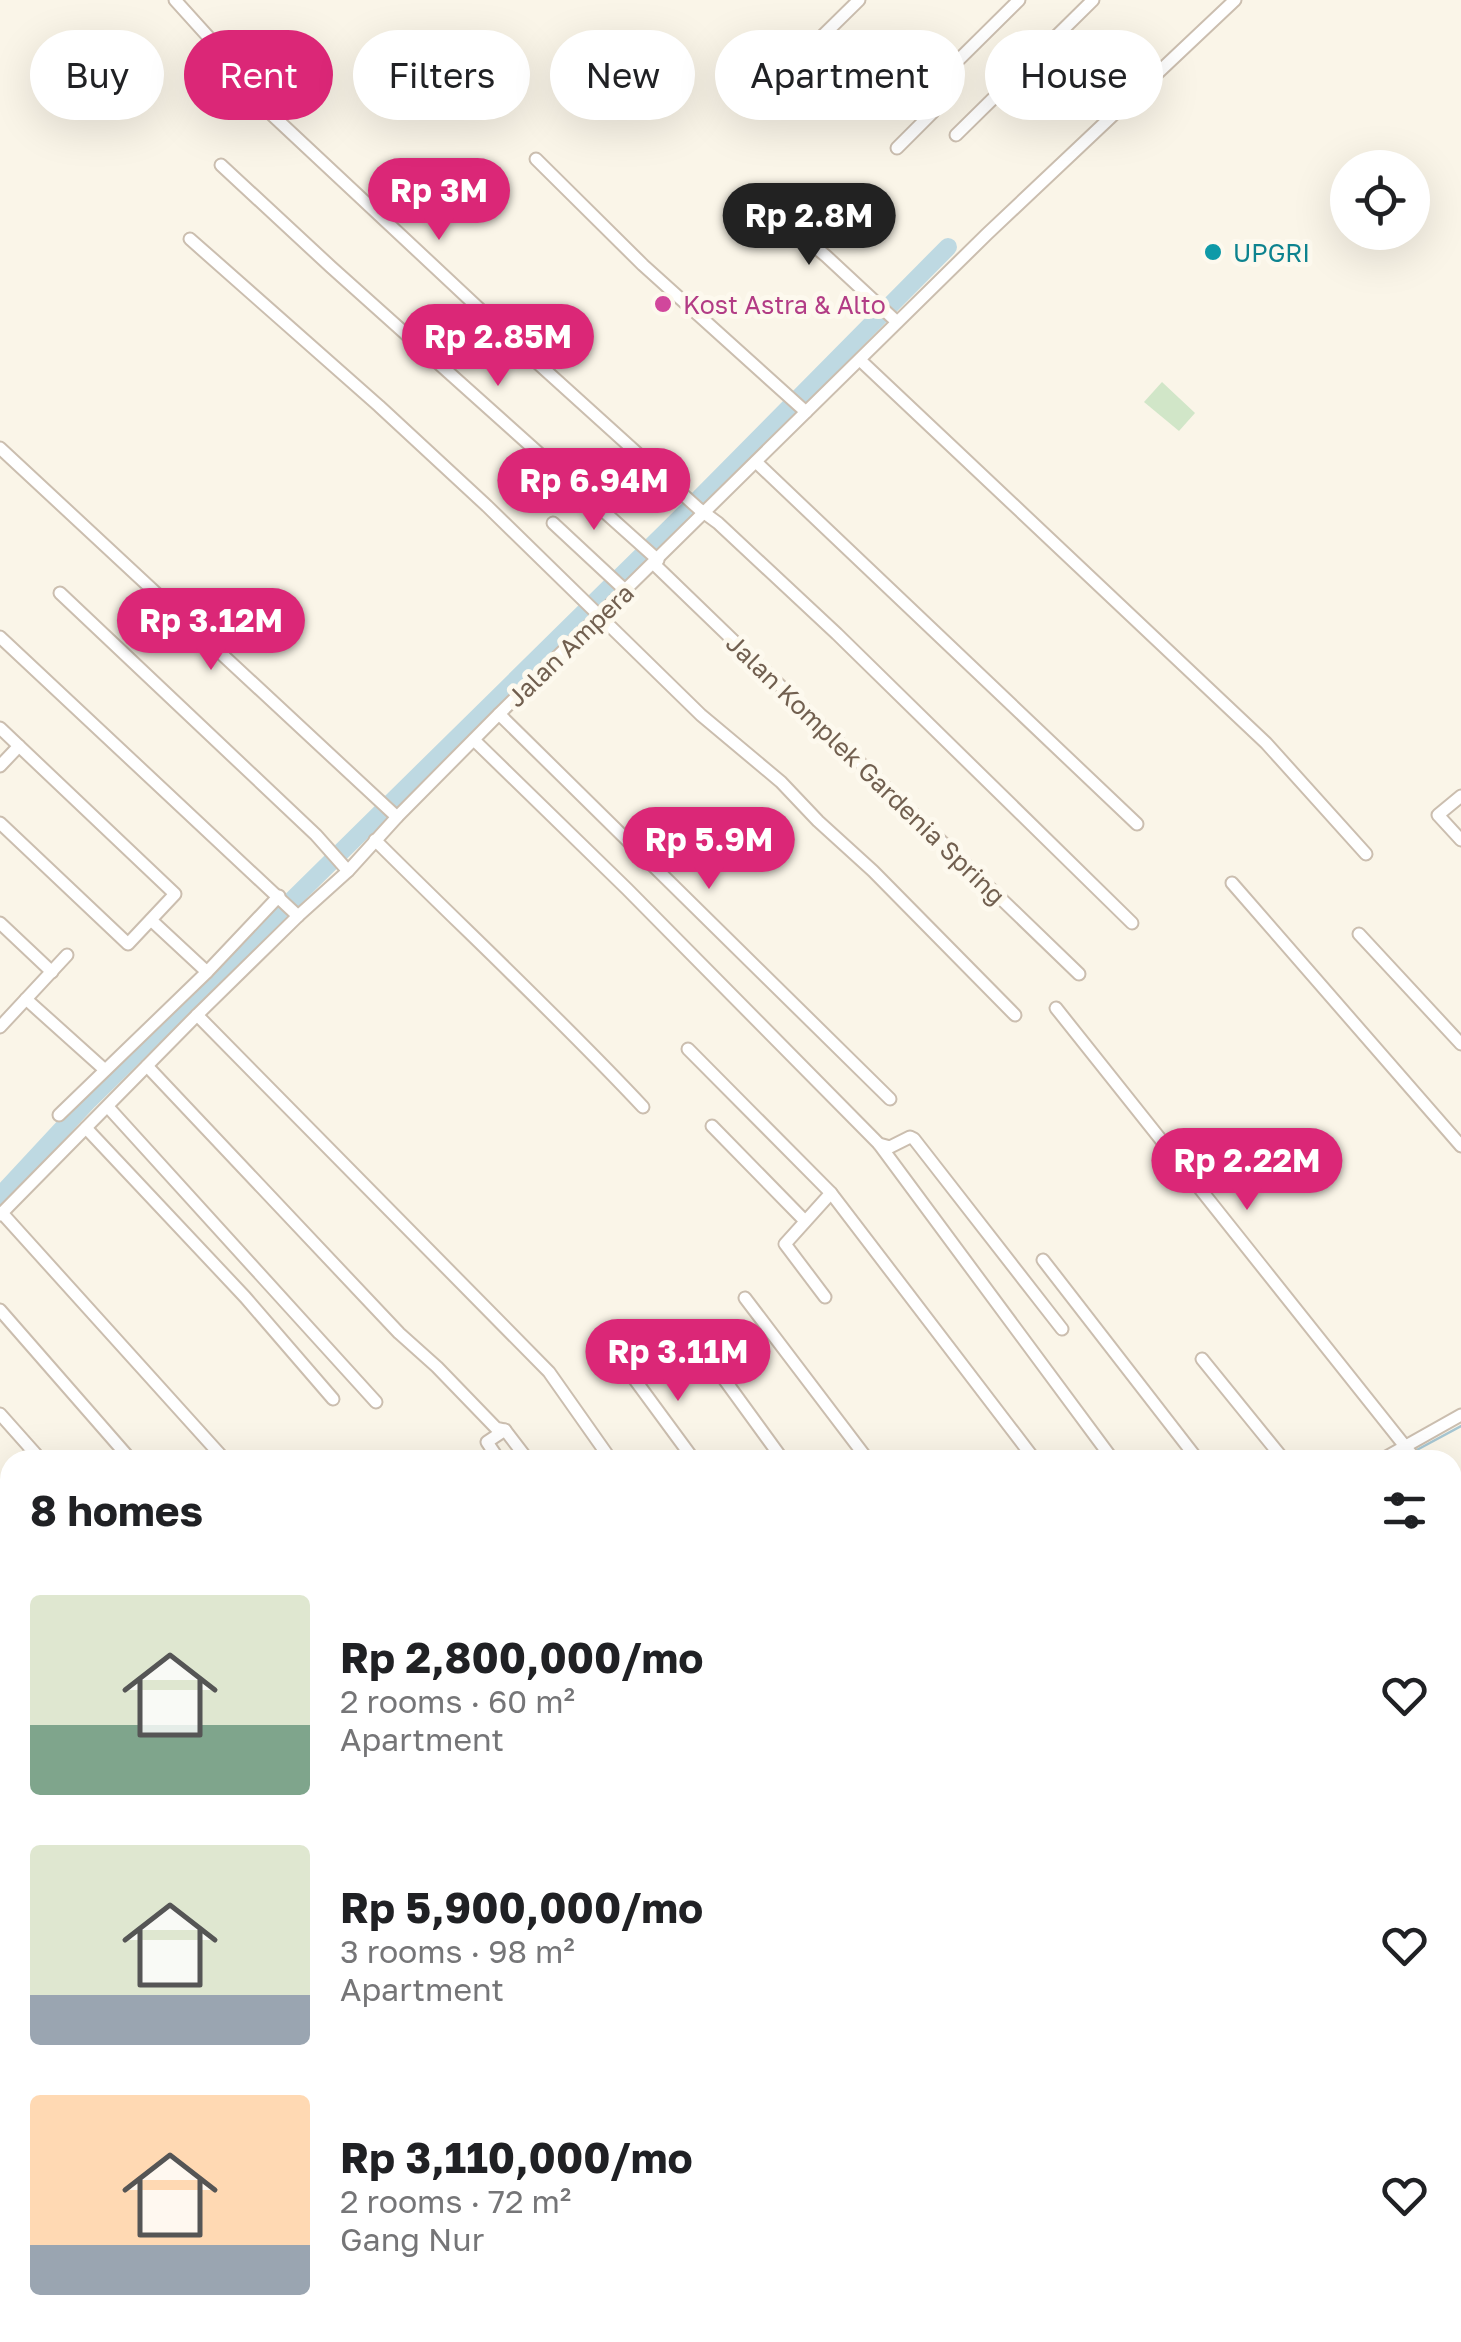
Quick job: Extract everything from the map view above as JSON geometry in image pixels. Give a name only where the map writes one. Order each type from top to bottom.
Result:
[{"type":"street","points":[[175,0],[250,83],[252,97],[836,634],[1132,923]]},
{"type":"street","points":[[828,30],[859,0]]},
{"type":"street","points":[[897,148],[933,112],[920,98],[1019,0]]},
{"type":"street","points":[[956,135],[1093,0]]},
{"type":"street","name":"Jalan Ampera","points":[[1,1214],[197,1015],[288,906],[346,869],[394,814],[656,561],[698,508],[756,462],[804,410],[860,360],[1055,167],[1235,0]]},
{"type":"street","points":[[536,159],[643,265],[804,410]]},
{"type":"street","name":"Jalan Komplek Gardenia Spring","points":[[221,165],[637,542],[1079,974]]},
{"type":"street","points":[[761,202],[896,321]]},
{"type":"street","points":[[190,239],[379,406],[701,715],[781,782],[1016,1015]]},
{"type":"street","points":[[860,360],[1266,743],[1366,854]]},
{"type":"street","points":[[0,448],[394,814]]},
{"type":"street","points":[[756,462],[1137,824]]},
{"type":"street","points":[[553,523],[623,589]]},
{"type":"street","points":[[60,592],[332,850],[346,869]]},
{"type":"street","points":[[0,637],[288,906],[208,972],[60,1115]]},
{"type":"street","points":[[499,714],[890,1098]]},
{"type":"street","points":[[0,728],[175,894],[128,944],[0,823]]},
{"type":"street","points":[[474,740],[879,1144],[1106,1450]]},
{"type":"street","points":[[0,766],[19,746]]},
{"type":"street","points":[[1461,796],[1438,814],[1461,840]]},
{"type":"street","points":[[375,840],[643,1107]]},
{"type":"street","points":[[1232,884],[1461,1146]]},
{"type":"street","points":[[151,920],[208,972]]},
{"type":"street","points":[[0,923],[52,972]]},
{"type":"street","points":[[1359,934],[1461,1044]]},
{"type":"street","points":[[1,1024],[67,955]]},
{"type":"street","points":[[26,999],[106,1070]]},
{"type":"street","points":[[1056,1008],[1408,1450]]},
{"type":"street","points":[[197,1015],[549,1372],[604,1450]]},
{"type":"street","points":[[688,1049],[831,1193],[1028,1450]]},
{"type":"street","points":[[147,1066],[399,1333],[523,1450]]},
{"type":"street","points":[[108,1106],[376,1402]]},
{"type":"street","points":[[712,1126],[805,1221]]},
{"type":"street","points":[[86,1128],[245,1297],[333,1399]]},
{"type":"street","points":[[879,1144],[890,1147],[910,1136],[914,1139],[1062,1330]]},
{"type":"street","points":[[825,1297],[784,1244],[831,1193]]},
{"type":"street","points":[[1,1214],[217,1450]]},
{"type":"street","points":[[1044,1260],[1190,1450]]},
{"type":"street","points":[[744,1298],[860,1450]]},
{"type":"street","points":[[0,1310],[122,1450]]},
{"type":"street","points":[[694,1339],[776,1450]]},
{"type":"street","points":[[1202,1359],[1276,1450]]},
{"type":"street","points":[[630,1373],[687,1450]]},
{"type":"street","points":[[0,1414],[32,1450]]},
{"type":"street","points":[[1413,1450],[1461,1415]]},
{"type":"street","points":[[492,1450],[487,1442],[506,1430]]},
{"type":"green space","points":[[1162,382],[1195,413],[1179,431],[1144,402]]},
{"type":"waterway","points":[[0,1196],[89,1100],[669,529],[948,247]]},
{"type":"waterway","points":[[1417,1450],[1461,1426]]},
{"type":"place","name":"UPGRI","points":[[1213,252]]},
{"type":"place","name":"Kost Astra & Alto","points":[[663,304]]}]
